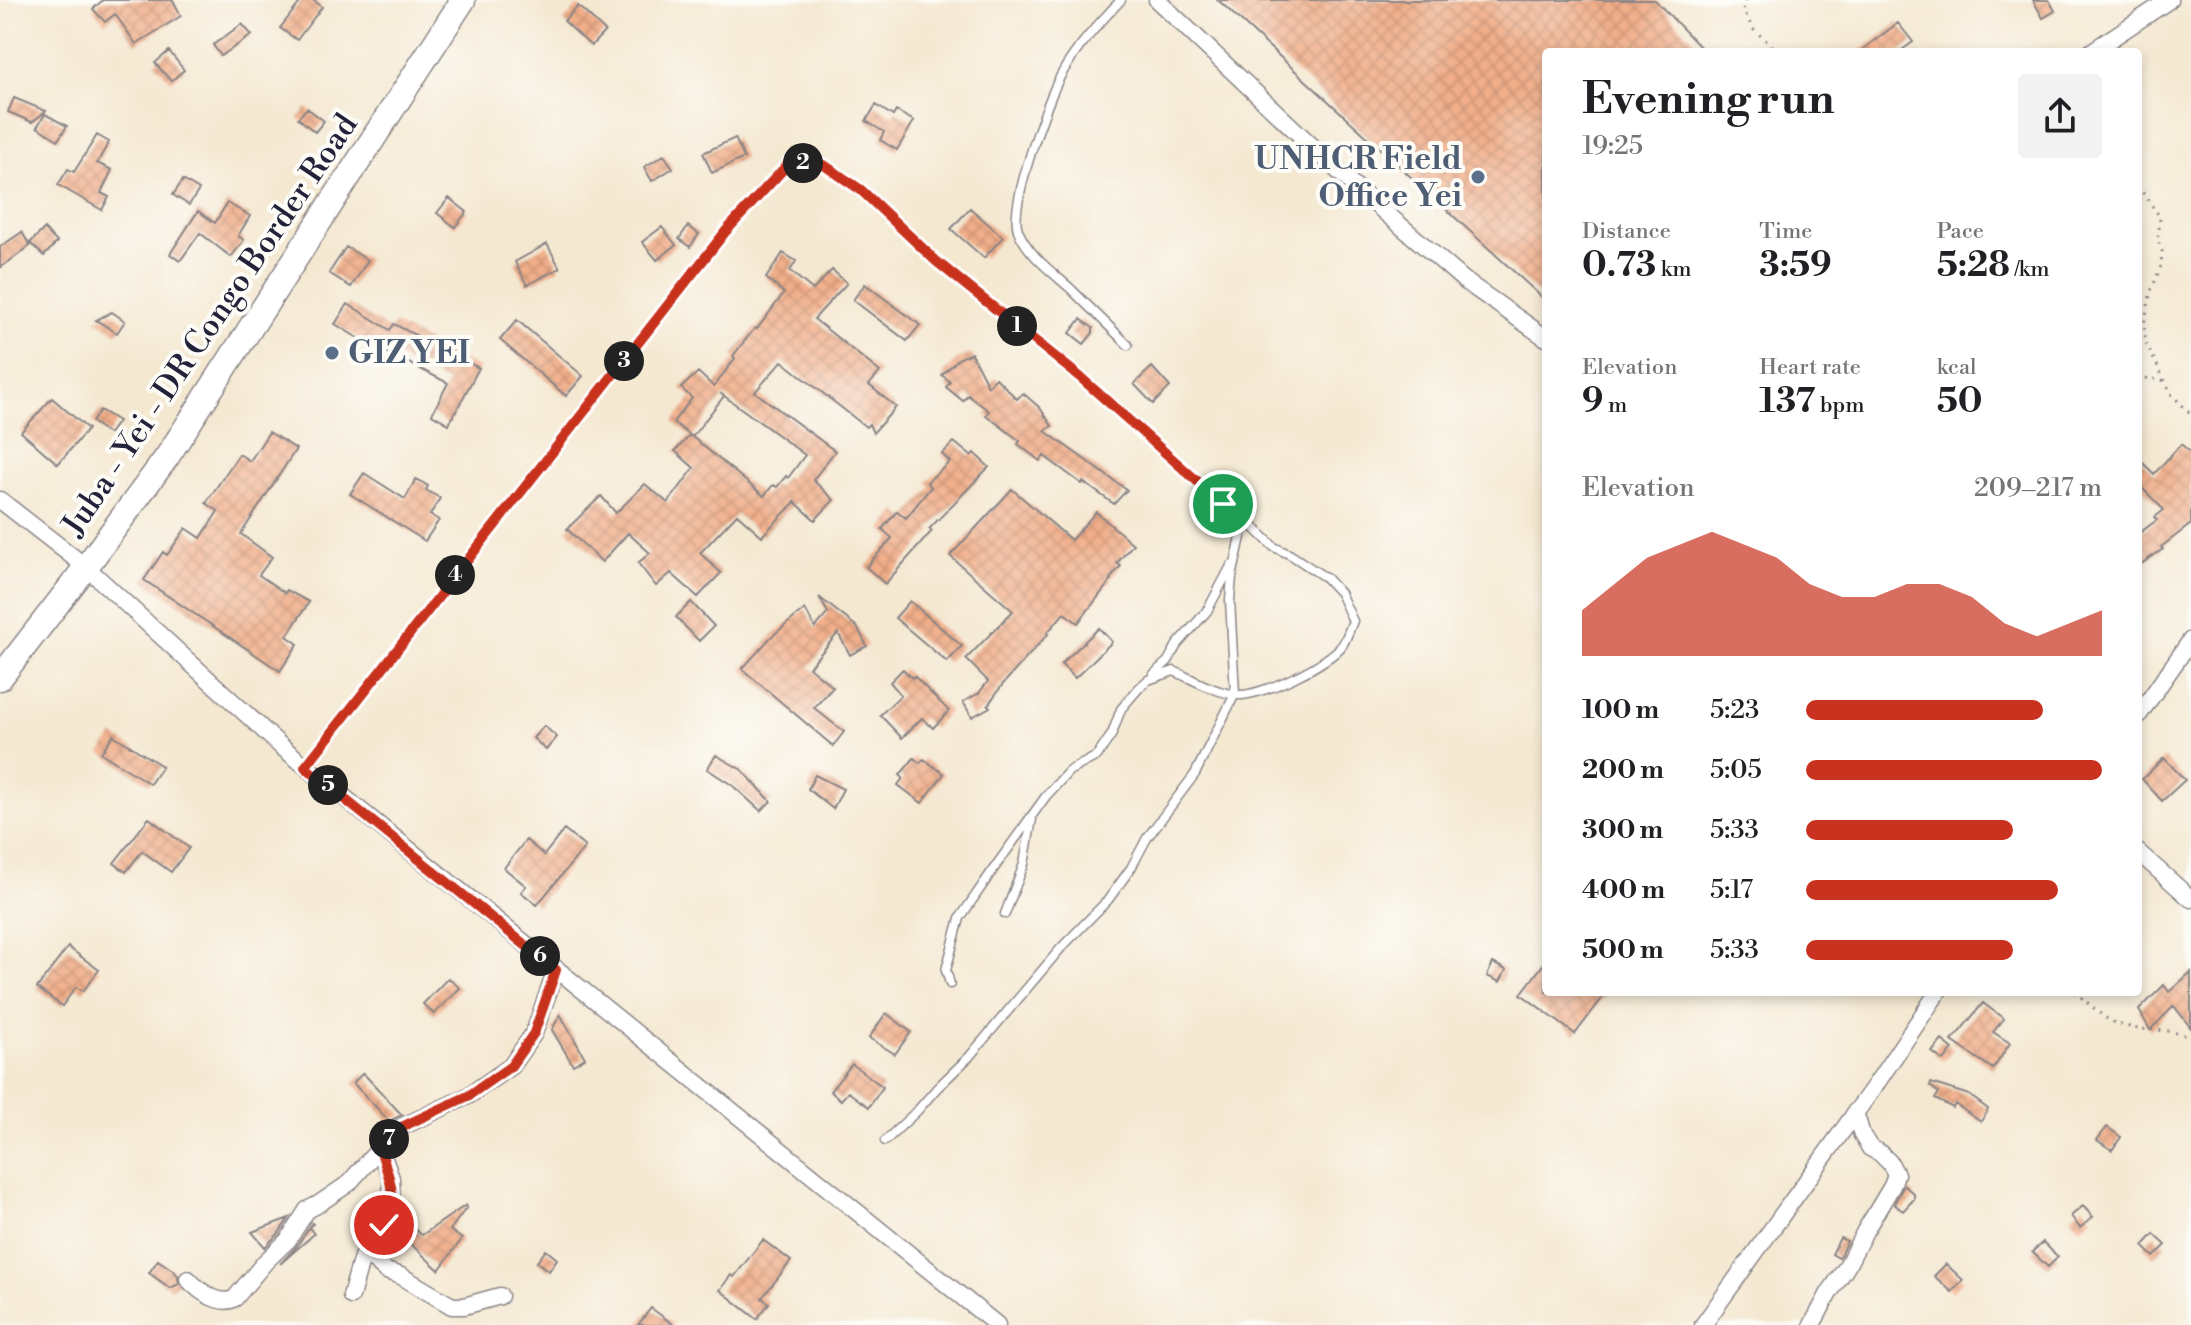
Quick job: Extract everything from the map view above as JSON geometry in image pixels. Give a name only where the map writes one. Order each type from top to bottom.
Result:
[{"type":"main road","name":"Juba - Yei - DR Congo Border Road","points":[[0,678],[167,457],[463,0]]},
{"type":"street","points":[[1157,0],[1351,183],[1465,281],[1542,335]]},
{"type":"street","points":[[2097,48],[2169,0]]},
{"type":"street","points":[[0,500],[86,567],[305,767],[997,1325]]},
{"type":"street","points":[[2142,710],[2191,640]]},
{"type":"street","points":[[2142,856],[2191,899]]},
{"type":"street","points":[[188,1279],[220,1301],[235,1298],[288,1240],[307,1210],[348,1184],[395,1130],[468,1096],[511,1066],[534,1033],[556,970]]},
{"type":"street","points":[[1703,1325],[1935,996]]},
{"type":"street","points":[[1812,1325],[1896,1174],[1880,1153],[1870,1148],[1855,1112]]},
{"type":"street","points":[[351,1296],[365,1253],[392,1207],[391,1178],[380,1148]]},
{"type":"street","points":[[365,1253],[386,1271],[401,1276],[452,1306],[464,1306],[500,1296]]},
{"type":"lane","points":[[1121,0],[1097,25],[1060,77],[1017,202],[1017,228],[1043,265],[1128,345]]},
{"type":"lane","points":[[305,767],[726,231],[790,162],[824,165],[861,190],[936,261],[1080,377],[1274,547],[1326,578],[1340,593],[1353,621],[1343,645],[1315,668],[1276,685],[1241,695],[1217,690],[1174,671],[1148,680]]},
{"type":"lane","points":[[885,1141],[969,1057],[1061,948],[1108,900],[1131,868],[1147,838],[1195,774],[1235,694],[1230,600],[1235,558],[1245,519]]},
{"type":"lane","points":[[950,984],[946,970],[960,918],[1046,796],[1069,771],[1097,756],[1112,734],[1121,709],[1168,661],[1177,645],[1207,611],[1235,558]]},
{"type":"lane","points":[[1005,914],[1024,864],[1033,814]]},
{"type":"path","points":[[1745,0],[1743,10],[1753,29],[1774,48]]},
{"type":"path","points":[[2142,194],[2160,217],[2158,240],[2162,251],[2161,266],[2151,291],[2144,324],[2146,343],[2172,395],[2191,414]]},
{"type":"path","points":[[2142,378],[2167,381]]},
{"type":"path","points":[[2080,996],[2117,1024],[2188,1036]]},
{"type":"building","points":[[103,0],[173,0],[181,16],[136,44],[115,14],[105,22],[93,9]]},
{"type":"building","points":[[302,0],[313,0],[322,7],[297,40],[280,28]]},
{"type":"building","name":"UNHCR Field Office Yei","points":[[1218,0],[1655,0],[1701,48],[1542,48],[1542,297]]},
{"type":"building","points":[[2033,0],[2049,0],[2055,11],[2043,18]]},
{"type":"building","points":[[578,6],[605,31],[591,46],[564,21]]},
{"type":"building","points":[[1898,23],[1913,42],[1905,48],[1864,48]]},
{"type":"building","points":[[242,24],[252,35],[221,56],[213,45]]},
{"type":"building","points":[[169,51],[184,70],[171,81],[155,63]]},
{"type":"building","points":[[14,98],[46,111],[32,122],[8,112]]},
{"type":"building","points":[[876,105],[893,116],[896,111],[914,121],[897,150],[880,140],[884,132],[866,121]]},
{"type":"building","points":[[307,108],[324,121],[315,132],[298,118]]},
{"type":"building","points":[[45,114],[67,126],[58,140],[37,127]]},
{"type":"building","points":[[97,135],[109,142],[97,163],[112,170],[101,193],[109,197],[102,210],[58,185],[68,169],[74,172]]},
{"type":"building","points":[[735,138],[744,158],[712,173],[703,153]]},
{"type":"building","points":[[664,155],[673,168],[652,181],[644,167]]},
{"type":"building","points":[[183,180],[199,190],[189,205],[173,195]]},
{"type":"building","points":[[449,198],[467,212],[455,227],[437,213]]},
{"type":"building","points":[[227,203],[250,216],[238,236],[244,240],[231,257],[200,233],[180,261],[170,254],[198,211],[215,223]]},
{"type":"building","points":[[970,208],[1003,237],[984,258],[951,229]]},
{"type":"building","points":[[688,226],[699,234],[690,247],[679,239]]},
{"type":"building","points":[[662,227],[676,245],[657,260],[642,242]]},
{"type":"building","points":[[44,229],[57,242],[44,256],[30,243]]},
{"type":"building","points":[[22,232],[30,246],[0,268],[0,247]]},
{"type":"building","points":[[547,244],[560,268],[527,285],[515,262]]},
{"type":"building","points":[[346,247],[368,260],[351,287],[329,273]]},
{"type":"building","points":[[783,253],[796,261],[790,271],[813,290],[832,270],[847,283],[814,319],[880,372],[869,385],[896,407],[873,433],[869,424],[866,427],[782,361],[755,392],[835,451],[813,480],[834,500],[815,520],[795,502],[762,536],[737,514],[700,553],[721,573],[698,597],[671,573],[656,586],[638,563],[650,553],[628,533],[602,562],[567,529],[601,496],[616,513],[645,484],[668,503],[694,468],[675,451],[690,435],[673,422],[692,398],[681,388],[698,372],[714,387],[735,358],[733,356],[784,293],[766,278]],"holes":[[[720,393],[805,455],[788,478],[786,476],[777,487],[773,485],[764,496],[692,437],[724,396]]]},
{"type":"building","points":[[865,284],[920,325],[907,341],[853,300]]},
{"type":"building","points":[[348,304],[390,330],[394,324],[479,368],[449,424],[432,414],[448,383],[368,344],[335,324]]},
{"type":"building","points":[[112,312],[125,321],[117,333],[96,320]]},
{"type":"building","points":[[1081,319],[1093,328],[1093,333],[1084,344],[1070,333]]},
{"type":"building","points":[[517,320],[583,376],[566,396],[500,340]]},
{"type":"building","points":[[971,353],[988,386],[996,378],[1017,399],[1023,393],[1040,408],[1052,426],[1045,431],[1127,490],[1114,504],[1044,456],[1040,461],[986,415],[989,411],[968,395],[963,401],[946,387],[950,382],[942,375],[958,359]]},
{"type":"building","points":[[1152,367],[1170,387],[1153,404],[1134,384]]},
{"type":"building","points":[[52,398],[88,429],[58,464],[21,432]]},
{"type":"building","points":[[100,410],[118,421],[109,434],[92,422]]},
{"type":"building","points":[[269,432],[296,449],[241,534],[272,557],[259,575],[285,593],[287,590],[309,602],[287,636],[298,644],[280,671],[144,580],[163,552],[167,555],[186,528],[201,538],[218,511],[206,503],[239,454],[250,461]]},
{"type":"building","points":[[954,442],[971,456],[974,453],[989,467],[929,529],[932,531],[885,584],[866,567],[892,538],[882,529],[897,511],[906,518],[931,487],[927,482],[950,462],[942,454]]},
{"type":"building","points":[[2181,444],[2191,453],[2191,524],[2142,563],[2142,531],[2164,510],[2142,488],[2142,462],[2154,474]]},
{"type":"building","points":[[364,473],[405,499],[416,479],[428,486],[426,490],[440,498],[430,515],[439,520],[425,541],[350,494]]},
{"type":"building","points":[[1012,489],[1071,540],[1096,512],[1133,544],[1117,563],[1121,566],[1078,623],[1064,613],[1003,684],[988,705],[990,707],[972,717],[963,702],[979,693],[988,681],[966,659],[1013,611],[950,556]]},
{"type":"building","points":[[819,597],[857,627],[867,646],[850,655],[838,633],[809,667],[833,687],[814,708],[844,732],[833,746],[742,669],[771,637],[805,609],[815,628],[828,613]]},
{"type":"building","points":[[910,601],[962,646],[947,662],[895,618]]},
{"type":"building","points":[[691,602],[714,626],[699,641],[676,617]]},
{"type":"building","points":[[1099,628],[1112,642],[1075,678],[1061,664]]},
{"type":"building","points":[[903,669],[949,711],[933,728],[922,718],[902,738],[880,715],[901,695],[890,682]]},
{"type":"building","points":[[544,726],[557,737],[546,750],[533,738]]},
{"type":"building","points":[[113,735],[162,766],[150,784],[101,753]]},
{"type":"building","points":[[716,755],[742,770],[771,801],[761,811],[732,785],[707,769]]},
{"type":"building","points":[[914,758],[920,763],[924,759],[944,774],[922,803],[898,785],[903,778],[900,775]]},
{"type":"building","points":[[2164,758],[2185,780],[2162,801],[2142,779]]},
{"type":"building","points":[[815,775],[843,789],[833,809],[808,789]]},
{"type":"building","points":[[149,818],[189,848],[171,872],[142,851],[126,872],[114,863]]},
{"type":"building","points":[[564,830],[585,847],[537,905],[521,892],[526,886],[504,868],[526,840],[544,855]]},
{"type":"building","points":[[68,947],[99,970],[83,991],[76,987],[62,1006],[37,988]]},
{"type":"building","points":[[1493,963],[1506,970],[1500,982],[1487,976]]},
{"type":"building","points":[[1542,966],[1542,996],[1604,996],[1575,1034],[1521,994]]},
{"type":"building","points":[[2191,972],[2191,1028],[2174,1006],[2150,1030],[2139,1010],[2164,985],[2169,992]]},
{"type":"building","points":[[448,978],[460,988],[434,1014],[423,1004]]},
{"type":"building","points":[[1983,1003],[2004,1019],[1993,1032],[2010,1043],[1993,1069],[1952,1041]]},
{"type":"building","points":[[886,1013],[911,1032],[895,1054],[869,1038]]},
{"type":"building","points":[[560,1014],[585,1058],[573,1065],[552,1030]]},
{"type":"building","points":[[1942,1040],[1953,1049],[1944,1061],[1932,1052]]},
{"type":"building","points":[[852,1064],[883,1087],[869,1107],[848,1092],[841,1100],[830,1091]]},
{"type":"building","points":[[363,1073],[402,1115],[389,1121],[353,1083]]},
{"type":"building","points":[[1931,1083],[1969,1095],[1988,1109],[1981,1122],[1955,1104],[1953,1108],[1935,1099],[1939,1093],[1930,1086]]},
{"type":"building","points":[[2107,1127],[2121,1137],[2112,1150],[2097,1140]]},
{"type":"building","points":[[1904,1185],[1914,1194],[1914,1199],[1903,1211],[1894,1204]]},
{"type":"building","points":[[466,1205],[450,1230],[462,1239],[439,1270],[403,1237],[412,1227],[422,1235]]},
{"type":"building","points":[[2083,1206],[2093,1217],[2080,1228],[2071,1216]]},
{"type":"building","points":[[289,1218],[265,1247],[252,1232]]},
{"type":"building","points":[[309,1227],[314,1234],[280,1264],[297,1246]]},
{"type":"building","points":[[2154,1234],[2166,1245],[2154,1257],[2143,1246]]},
{"type":"building","points":[[1840,1238],[1847,1241],[1839,1258],[1832,1254]]},
{"type":"building","points":[[763,1240],[791,1261],[762,1298],[769,1303],[757,1319],[720,1290]]},
{"type":"building","points":[[2043,1242],[2058,1257],[2048,1267],[2032,1252]]},
{"type":"building","points":[[546,1250],[557,1259],[549,1271],[537,1262]]},
{"type":"building","points":[[158,1260],[174,1271],[179,1284],[170,1288],[149,1273]]},
{"type":"building","points":[[1946,1264],[1963,1280],[1952,1292],[1934,1276]]},
{"type":"building","points":[[651,1308],[674,1325],[638,1325]]},
{"type":"place","name":"UNHCR Field Office Yei","points":[[1478,177]]},
{"type":"place","name":"GIZ YEI","points":[[332,353]]},
{"type":"route","points":[[384,1225],[392,1207],[391,1178],[380,1148],[395,1130],[468,1096],[511,1066],[534,1033],[556,970],[305,767],[726,231],[790,162],[824,165],[861,190],[936,261],[1080,377],[1223,504]]}]
